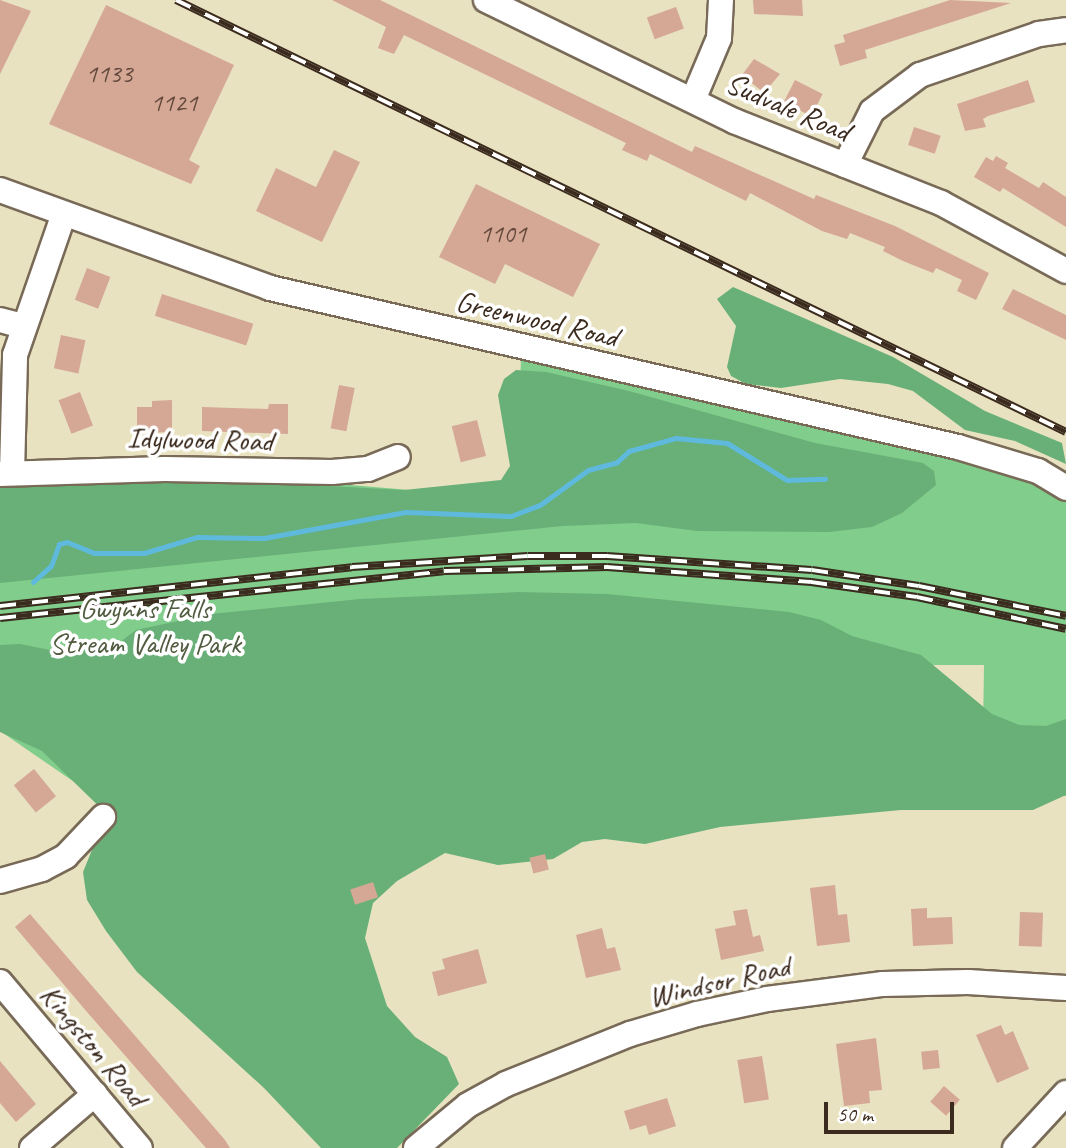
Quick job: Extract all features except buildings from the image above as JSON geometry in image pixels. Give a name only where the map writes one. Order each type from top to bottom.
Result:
[{"type":"street","name":"Sudvale Road","points":[[486,0],[693,100],[941,203],[1066,271]]},
{"type":"street","points":[[693,100],[719,38],[721,0]]},
{"type":"street","points":[[845,165],[872,111],[920,75],[1039,34],[1066,30]]},
{"type":"street","name":"Greenwood Road","points":[[0,190],[63,216],[270,288],[958,447],[1038,471],[1066,488]]},
{"type":"street","points":[[6,473],[12,379],[11,323],[63,216]]},
{"type":"street","name":"Idylwood Road","points":[[6,473],[332,472],[368,469],[398,457]]},
{"type":"street","points":[[0,881],[42,869],[66,856],[103,817]]},
{"type":"street","name":"Kingston Road","points":[[0,982],[140,1148]]},
{"type":"street","name":"Windsor Road","points":[[416,1148],[468,1105],[506,1084],[630,1034],[697,1014],[808,992],[893,984],[968,982],[1066,988]]},
{"type":"street","points":[[1015,1148],[1066,1093]]},
{"type":"street","points":[[32,1148],[95,1094]]},
{"type":"green space","points":[[733,287],[893,357],[985,411],[1062,443],[1066,464],[1015,441],[965,430],[913,391],[888,384],[840,379],[781,388],[746,384],[731,376],[727,367],[736,326],[717,299]]},
{"type":"green space","name":"Gwynns Falls Stream Valley Park","points":[[521,359],[955,456],[1007,469],[1054,490],[1066,500],[1066,796],[982,796],[984,665],[918,665],[128,819],[0,731],[0,484],[339,484],[516,499]]},
{"type":"green space","points":[[516,370],[546,372],[629,391],[815,443],[923,463],[934,471],[936,485],[902,513],[872,527],[829,532],[697,531],[636,523],[563,526],[0,583],[0,484],[253,482],[404,490],[501,480],[510,466],[498,395],[504,379]]},
{"type":"green space","points":[[519,592],[607,594],[789,612],[821,620],[852,636],[921,655],[992,714],[1019,725],[1046,726],[1066,719],[1066,795],[1033,810],[901,810],[720,827],[645,844],[605,839],[582,842],[553,859],[498,865],[445,853],[397,881],[373,903],[365,938],[387,1006],[415,1037],[447,1057],[459,1084],[397,1148],[321,1148],[264,1088],[137,972],[106,931],[87,900],[83,872],[94,845],[114,821],[42,751],[0,732],[0,645],[20,644],[65,653],[116,645],[136,630],[211,614],[360,599]]},
{"type":"waterway","points":[[33,582],[51,566],[59,544],[67,542],[94,553],[144,553],[197,537],[264,538],[406,512],[511,516],[540,505],[588,470],[617,462],[629,451],[676,438],[727,443],[787,480],[825,479]]},
{"type":"railway","points":[[176,0],[1066,432]]},
{"type":"railway","points":[[0,606],[352,567],[528,556],[607,556],[812,570],[919,586],[1066,616]]},
{"type":"railway","points":[[0,618],[444,571],[607,567],[811,582],[917,597],[1066,629]]}]
